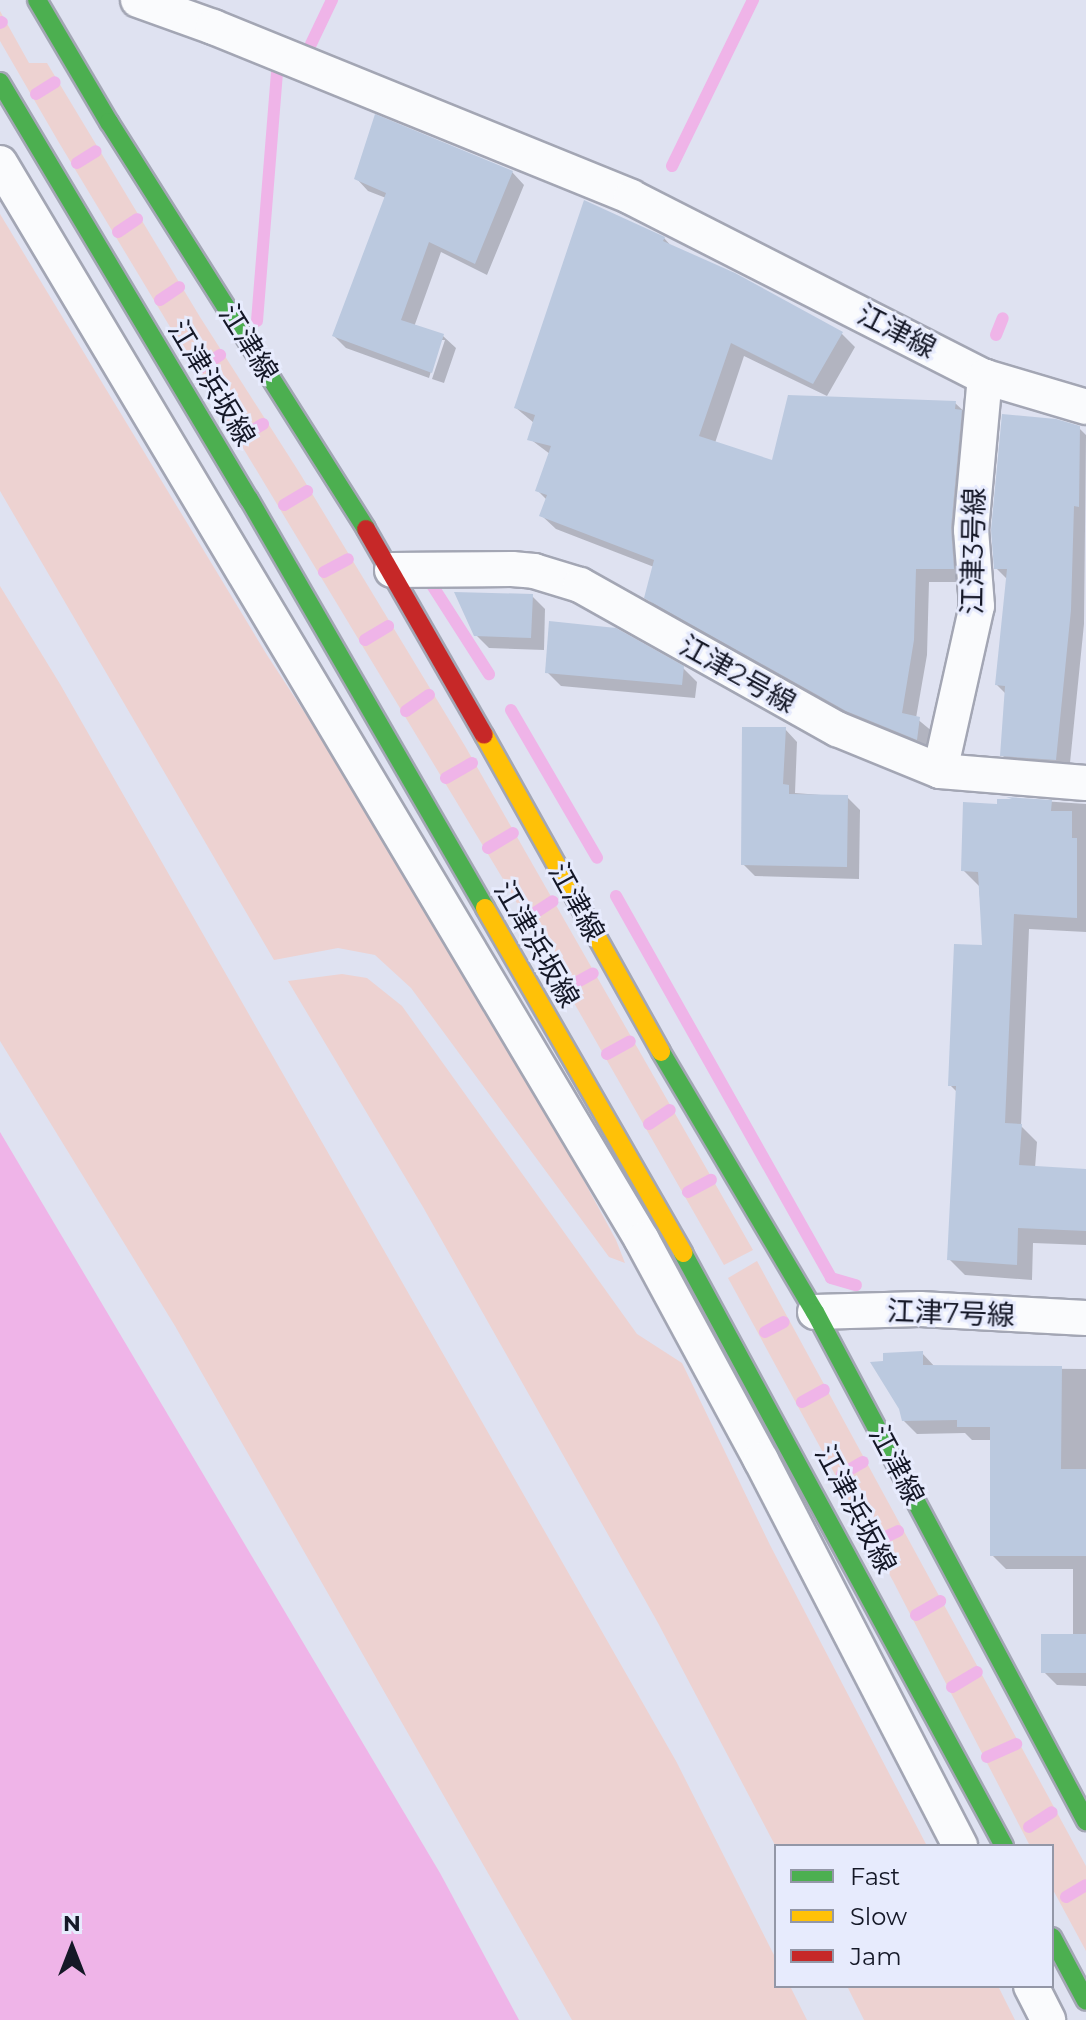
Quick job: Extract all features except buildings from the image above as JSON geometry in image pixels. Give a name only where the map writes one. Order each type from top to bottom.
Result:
[{"type":"street","name":"江津線","points":[[37,0],[109,122],[392,570],[685,1096],[815,1312],[1086,1821]]},
{"type":"street","name":"江津線","points":[[138,0],[213,27],[631,197],[985,377],[1086,407]]},
{"type":"street","name":"江津浜坂線","points":[[0,82],[249,499],[733,1339],[1003,1844]]},
{"type":"street","points":[[0,163],[642,1240],[761,1460],[959,1844]]},
{"type":"street","name":"江津3号線","points":[[940,771],[977,606],[971,530],[985,377]]},
{"type":"street","name":"江津2号線","points":[[392,570],[512,569],[534,571],[580,585],[837,729],[940,771],[1086,783]]},
{"type":"street","name":"江津7号線","points":[[815,1312],[920,1309],[1086,1318]]},
{"type":"street","points":[[1054,1941],[1086,2001]]},
{"type":"street","points":[[1032,1988],[1048,2020]]},
{"type":"shaded area","points":[[0,11],[29,63],[47,63],[200,317],[299,472],[465,746],[753,1250],[724,1265],[506,884],[0,41]]},
{"type":"shaded area","points":[[0,214],[267,655],[359,796],[526,1074],[616,1240],[625,1263],[609,1257],[411,988],[375,955],[338,948],[274,960],[0,491]]},
{"type":"shaded area","points":[[0,586],[60,684],[676,1761],[774,1955],[774,1988],[791,1988],[807,2020],[572,2020],[175,1326],[0,1041]]},
{"type":"shaded area","points":[[342,974],[367,978],[402,1006],[637,1334],[682,1363],[770,1545],[926,1844],[774,1844],[658,1623],[423,1207],[288,981]]},
{"type":"shaded area","points":[[0,1132],[440,1873],[519,2020],[0,2020]]},
{"type":"shaded area","points":[[757,1261],[1086,1866],[1086,1951],[1054,1892],[1054,1844],[1029,1844],[893,1581],[728,1278]]},
{"type":"shaded area","points":[[848,1988],[999,1988],[1015,2020],[864,2020]]},
{"type":"waterway","points":[[311,44],[332,0]]},
{"type":"waterway","points":[[672,166],[753,0]]},
{"type":"waterway","points":[[257,321],[277,73]]},
{"type":"waterway","points":[[36,94],[55,82]]},
{"type":"waterway","points":[[77,163],[96,151]]},
{"type":"waterway","points":[[118,232],[137,219]]},
{"type":"waterway","points":[[160,300],[179,287]]},
{"type":"waterway","points":[[996,335],[1003,318]]},
{"type":"waterway","points":[[200,368],[220,355]]},
{"type":"waterway","points":[[244,435],[263,424]]},
{"type":"waterway","points":[[284,505],[307,491]]},
{"type":"waterway","points":[[324,572],[348,559]]},
{"type":"waterway","points":[[432,585],[489,674]]},
{"type":"waterway","points":[[365,640],[388,626]]},
{"type":"waterway","points":[[406,711],[429,695]]},
{"type":"waterway","points":[[511,710],[597,858]]},
{"type":"waterway","points":[[446,778],[472,763]]},
{"type":"waterway","points":[[488,848],[513,833]]},
{"type":"waterway","points":[[616,896],[831,1278],[856,1285]]},
{"type":"waterway","points":[[530,916],[553,901]]},
{"type":"waterway","points":[[570,986],[593,973]]},
{"type":"waterway","points":[[607,1054],[630,1041]]},
{"type":"waterway","points":[[649,1124],[670,1110]]},
{"type":"waterway","points":[[688,1192],[711,1180]]},
{"type":"waterway","points":[[765,1332],[784,1322]]},
{"type":"waterway","points":[[802,1402],[824,1390]]},
{"type":"waterway","points":[[842,1474],[863,1462]]},
{"type":"waterway","points":[[879,1540],[898,1531]]},
{"type":"waterway","points":[[916,1615],[940,1601]]},
{"type":"waterway","points":[[952,1687],[977,1672]]},
{"type":"waterway","points":[[987,1757],[1016,1744]]},
{"type":"waterway","points":[[1029,1827],[1052,1812]]},
{"type":"waterway","points":[[1066,1897],[1086,1885]]},
{"type":"traffic: fast","points":[[37,0],[109,122],[366,529]]},
{"type":"traffic: fast","points":[[0,82],[249,499],[485,908]]},
{"type":"traffic: fast","points":[[661,1052],[815,1312],[1086,1821]]},
{"type":"traffic: fast","points":[[683,1253],[1003,1844]]},
{"type":"traffic: fast","points":[[1054,1941],[1086,2001]]},
{"type":"traffic: slow","points":[[484,735],[661,1052]]},
{"type":"traffic: slow","points":[[485,908],[683,1253]]},
{"type":"traffic: jam","points":[[366,529],[484,735]]}]
